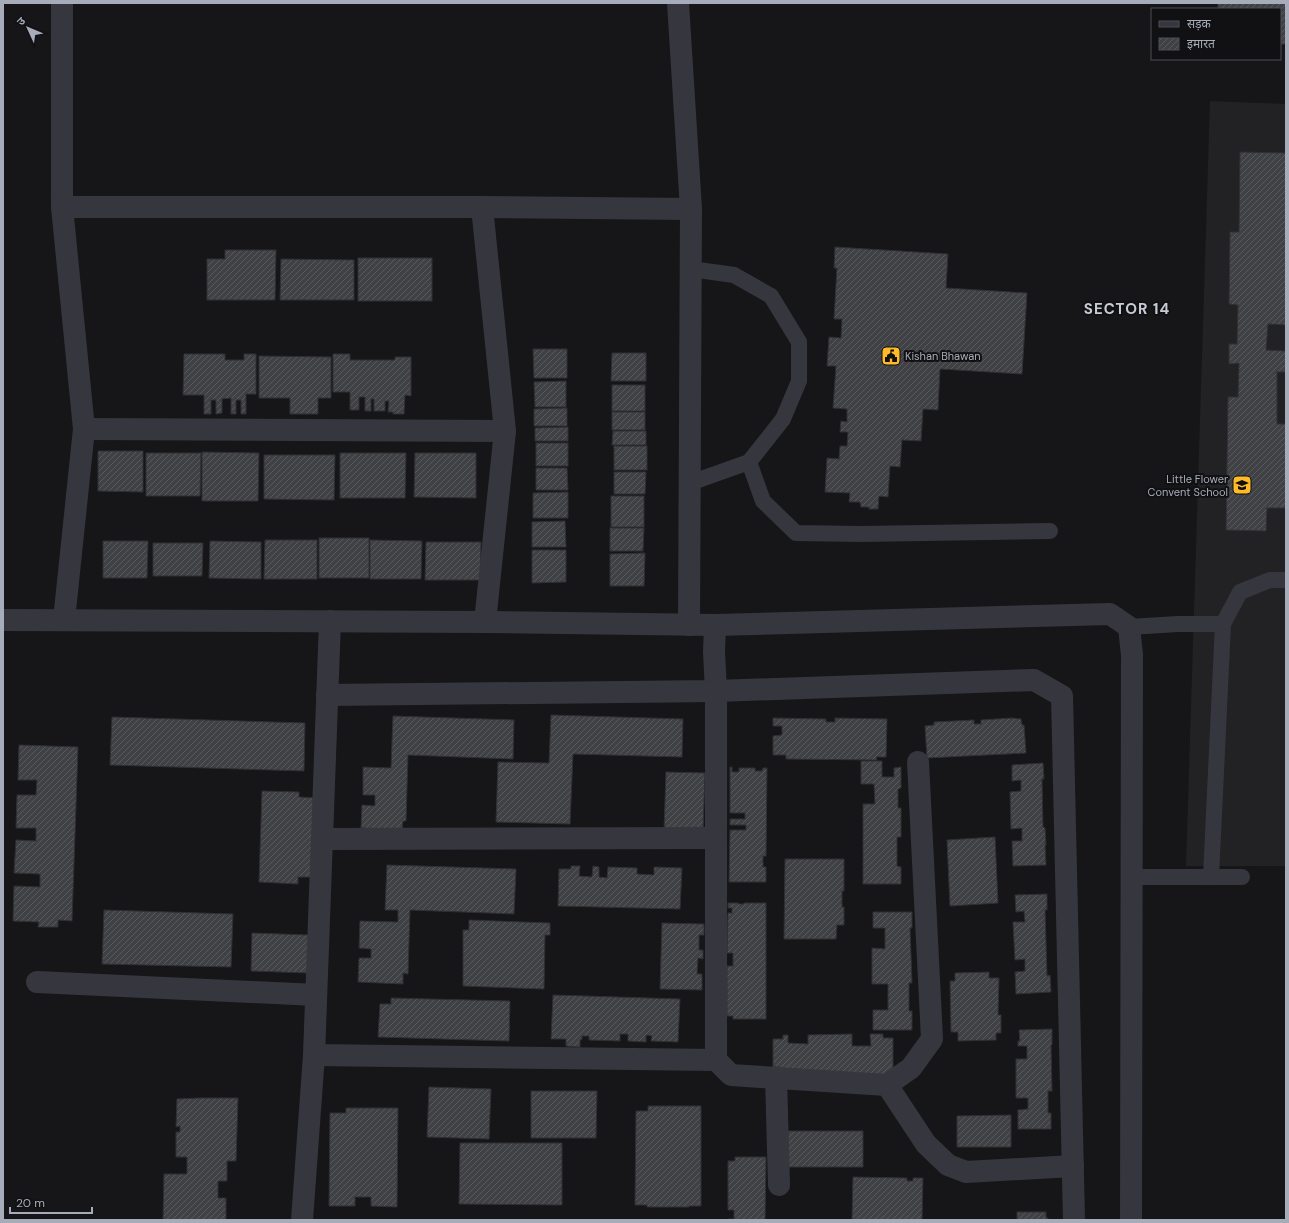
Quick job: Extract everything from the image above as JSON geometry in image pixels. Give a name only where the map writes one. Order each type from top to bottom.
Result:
[{"type":"street","points":[[62,3],[62,207],[84,429],[64,620]]},
{"type":"street","points":[[678,3],[691,209],[689,625]]},
{"type":"street","points":[[62,207],[482,207],[691,209]]},
{"type":"street","points":[[482,207],[505,431],[485,622]]},
{"type":"street","points":[[84,429],[505,431]]},
{"type":"street","points":[[3,620],[485,622],[715,625],[1110,614],[1129,628],[1132,655],[1131,1220]]},
{"type":"street","points":[[302,1220],[314,1055],[330,621]]},
{"type":"street","points":[[715,625],[716,1060]]},
{"type":"street","points":[[327,695],[716,691],[1034,680],[1062,696],[1074,1220]]},
{"type":"street","points":[[314,1055],[716,1060],[731,1075],[887,1085],[911,1068],[932,1039],[918,762]]},
{"type":"street","points":[[322,839],[716,838]]},
{"type":"street","points":[[37,982],[316,995]]},
{"type":"street","points":[[776,1077],[779,1185]]},
{"type":"street","points":[[887,1085],[926,1144],[948,1165],[966,1172],[1073,1166]]},
{"type":"lane","points":[[690,483],[749,462],[783,419],[799,381],[799,342],[771,296],[734,275],[691,269]]},
{"type":"lane","points":[[749,462],[763,501],[796,533],[861,534],[1050,531]]},
{"type":"lane","points":[[1211,877],[1222,624],[1240,592],[1270,580],[1286,580]]},
{"type":"lane","points":[[1129,628],[1178,624],[1222,624]]},
{"type":"lane","points":[[1132,877],[1242,877]]},
{"type":"shaded area","name":"Little Flower Convent School","points":[[1210,101],[1286,104],[1286,866],[1186,866]]},
{"type":"building","points":[[1218,3],[1286,3],[1286,44],[1281,44],[1281,8],[1218,8]]},
{"type":"building","points":[[1240,152],[1286,153],[1286,325],[1268,324],[1266,350],[1286,351],[1286,372],[1277,372],[1277,424],[1286,424],[1286,508],[1267,508],[1266,531],[1226,530],[1228,397],[1238,397],[1239,363],[1229,364],[1229,344],[1237,344],[1238,305],[1229,304],[1230,232],[1239,232]]},
{"type":"building","points":[[835,247],[948,254],[946,288],[1027,293],[1022,374],[940,369],[938,410],[923,409],[921,441],[902,440],[900,467],[890,466],[888,497],[879,496],[878,509],[861,507],[860,502],[849,502],[850,493],[825,492],[827,458],[839,459],[840,446],[847,446],[848,432],[840,432],[841,421],[847,422],[847,409],[833,408],[836,366],[827,366],[829,337],[841,338],[842,319],[834,319],[837,268],[834,268]]},
{"type":"building","points":[[225,250],[276,250],[275,300],[207,300],[207,259],[225,259]]},
{"type":"building","points":[[358,258],[432,258],[432,301],[358,301]]},
{"type":"building","points":[[281,259],[354,260],[354,300],[280,300]]},
{"type":"building","points":[[533,349],[567,349],[567,378],[534,378]]},
{"type":"building","points":[[612,353],[646,353],[646,381],[611,381]]},
{"type":"building","points":[[184,354],[225,354],[225,360],[244,360],[244,354],[256,354],[256,394],[246,394],[246,414],[241,414],[241,400],[236,400],[236,414],[231,414],[231,398],[222,399],[222,413],[216,414],[216,400],[211,400],[211,414],[204,414],[204,395],[183,395]]},
{"type":"building","points":[[333,354],[350,354],[350,360],[395,360],[395,357],[411,357],[411,396],[405,395],[404,414],[393,414],[393,412],[388,412],[389,401],[385,401],[385,411],[374,411],[374,399],[371,399],[371,411],[365,411],[365,397],[359,397],[359,410],[350,410],[350,392],[333,392]]},
{"type":"building","points":[[259,356],[331,357],[331,398],[318,398],[318,414],[290,414],[290,398],[259,398]]},
{"type":"building","points":[[566,381],[566,407],[535,407],[534,382]]},
{"type":"building","points":[[612,385],[645,385],[645,411],[612,411]]},
{"type":"building","points":[[567,408],[567,426],[534,426],[534,409]]},
{"type":"building","points":[[612,412],[645,412],[645,430],[612,430]]},
{"type":"building","points":[[568,427],[568,441],[535,441],[535,428]]},
{"type":"building","points":[[613,431],[646,431],[646,445],[612,445]]},
{"type":"building","points":[[536,443],[568,443],[568,466],[536,466]]},
{"type":"building","points":[[614,446],[647,446],[647,470],[614,470]]},
{"type":"building","points":[[98,451],[143,451],[143,492],[98,491]]},
{"type":"building","points":[[202,452],[259,453],[258,501],[202,501]]},
{"type":"building","points":[[146,453],[201,453],[200,496],[146,496]]},
{"type":"building","points":[[340,453],[406,453],[405,498],[340,498]]},
{"type":"building","points":[[415,453],[476,453],[476,498],[414,497]]},
{"type":"building","points":[[264,455],[335,455],[334,500],[264,499]]},
{"type":"building","points":[[536,468],[567,468],[568,490],[536,490]]},
{"type":"building","points":[[614,472],[646,472],[645,494],[614,494]]},
{"type":"building","points":[[568,492],[568,518],[533,518],[533,493]]},
{"type":"building","points":[[611,496],[644,496],[644,527],[611,527]]},
{"type":"building","points":[[565,521],[566,547],[532,547],[532,522]]},
{"type":"building","points":[[610,528],[644,528],[643,551],[610,551]]},
{"type":"building","points":[[319,538],[369,538],[369,578],[319,578]]},
{"type":"building","points":[[265,540],[317,540],[317,579],[264,579]]},
{"type":"building","points":[[370,540],[422,541],[421,579],[370,579]]},
{"type":"building","points":[[103,541],[148,541],[147,578],[103,578]]},
{"type":"building","points":[[210,541],[261,542],[261,579],[209,578]]},
{"type":"building","points":[[426,542],[481,542],[480,580],[425,580]]},
{"type":"building","points":[[153,543],[203,543],[202,576],[153,576]]},
{"type":"building","points":[[532,550],[566,550],[566,582],[532,583]]},
{"type":"building","points":[[645,553],[644,586],[610,586],[610,554]]},
{"type":"building","points":[[551,715],[683,719],[682,757],[573,754],[570,824],[496,822],[498,762],[549,763]]},
{"type":"building","points":[[393,716],[514,720],[513,759],[408,755],[406,821],[403,821],[402,830],[361,828],[362,805],[375,806],[375,795],[363,795],[363,767],[391,768]]},
{"type":"building","points":[[112,717],[305,723],[304,771],[110,765]]},
{"type":"building","points":[[773,718],[826,719],[826,722],[835,722],[835,718],[887,719],[886,757],[876,757],[877,760],[786,759],[786,755],[773,755],[773,736],[782,735],[782,726],[773,726]]},
{"type":"building","points":[[1012,718],[1021,719],[1022,725],[1024,725],[1026,753],[927,758],[925,726],[934,725],[934,722],[974,720],[974,724],[981,724],[981,720]]},
{"type":"building","points":[[19,745],[78,747],[72,921],[58,920],[58,927],[38,927],[39,922],[13,921],[14,886],[40,887],[40,874],[14,873],[16,840],[36,841],[36,828],[16,828],[17,795],[36,795],[37,780],[18,780]]},
{"type":"building","points":[[861,761],[882,761],[882,777],[894,777],[894,768],[901,767],[901,788],[898,789],[898,808],[901,808],[901,837],[897,837],[897,866],[901,867],[901,884],[863,884],[863,804],[875,804],[874,784],[861,784]]},
{"type":"building","points":[[1043,763],[1043,827],[1045,828],[1046,865],[1013,866],[1012,841],[1022,841],[1022,828],[1011,829],[1010,792],[1021,791],[1021,780],[1012,781],[1012,765]]},
{"type":"building","points":[[730,767],[732,767],[732,772],[739,772],[739,768],[755,768],[755,771],[762,771],[763,768],[767,768],[766,856],[763,856],[763,867],[766,867],[766,882],[729,882],[730,830],[746,830],[746,825],[730,825],[730,819],[745,819],[745,813],[730,813]]},
{"type":"building","points":[[666,772],[705,773],[703,832],[664,831]]},
{"type":"building","points":[[262,791],[299,792],[299,797],[315,798],[319,877],[298,877],[298,884],[259,882]]},
{"type":"building","points":[[995,837],[998,903],[950,906],[947,840]]},
{"type":"building","points":[[785,859],[844,859],[844,891],[842,891],[842,907],[844,907],[844,925],[837,925],[836,939],[784,939]]},
{"type":"building","points":[[387,865],[516,869],[514,914],[410,910],[408,974],[403,973],[403,984],[358,982],[359,958],[371,958],[371,949],[359,948],[360,921],[398,922],[398,910],[385,910]]},
{"type":"building","points":[[571,866],[580,866],[579,876],[592,877],[593,866],[599,867],[599,877],[607,878],[608,867],[637,868],[637,874],[654,875],[654,867],[682,868],[680,909],[558,906],[559,869],[571,869]]},
{"type":"building","points":[[1047,894],[1047,910],[1045,910],[1047,976],[1050,975],[1051,992],[1016,994],[1015,972],[1025,971],[1025,959],[1015,960],[1013,922],[1025,922],[1024,911],[1016,912],[1015,895]]},
{"type":"building","points":[[728,903],[766,903],[766,1019],[733,1019],[733,1016],[727,1016],[727,966],[733,966],[733,953],[727,953],[728,913],[732,913],[732,908],[728,908]]},
{"type":"building","points":[[104,910],[233,914],[231,967],[102,964]]},
{"type":"building","points":[[873,912],[912,912],[912,928],[910,928],[912,983],[909,983],[909,1011],[912,1011],[912,1030],[873,1030],[873,1010],[888,1010],[888,984],[872,984],[872,948],[885,949],[885,928],[873,928]]},
{"type":"building","points":[[469,920],[550,923],[550,935],[545,935],[544,989],[463,986],[463,930],[469,930]]},
{"type":"building","points":[[662,923],[704,924],[704,935],[699,935],[699,950],[703,950],[703,959],[698,958],[697,974],[702,974],[702,990],[660,989]]},
{"type":"building","points":[[252,933],[309,935],[308,973],[251,971]]},
{"type":"building","points":[[989,972],[989,978],[999,978],[998,1015],[1001,1015],[1001,1033],[996,1033],[996,1040],[958,1041],[958,1032],[951,1032],[950,981],[955,981],[955,973]]},
{"type":"building","points":[[553,995],[680,999],[678,1042],[651,1041],[652,1036],[646,1035],[646,1042],[628,1041],[628,1034],[620,1034],[620,1041],[589,1040],[589,1036],[582,1036],[582,1039],[580,1040],[580,1047],[566,1046],[566,1039],[551,1039]]},
{"type":"building","points":[[391,998],[510,1001],[509,1041],[378,1037],[380,1004],[391,1004]]},
{"type":"building","points":[[1052,1029],[1052,1091],[1048,1091],[1048,1113],[1051,1113],[1051,1129],[1018,1129],[1018,1110],[1028,1109],[1028,1098],[1016,1098],[1016,1059],[1027,1059],[1027,1046],[1018,1046],[1018,1041],[1020,1041],[1019,1030]]},
{"type":"building","points":[[852,1034],[852,1046],[871,1046],[870,1034],[883,1034],[883,1038],[893,1038],[893,1075],[773,1074],[773,1039],[783,1039],[783,1035],[788,1035],[788,1043],[808,1044],[808,1035]]},
{"type":"building","points":[[429,1087],[491,1089],[489,1139],[427,1137]]},
{"type":"building","points":[[531,1091],[597,1091],[596,1138],[531,1138]]},
{"type":"building","points":[[238,1098],[236,1161],[227,1161],[227,1181],[218,1181],[218,1198],[226,1198],[226,1220],[163,1220],[164,1174],[187,1174],[187,1157],[176,1157],[176,1132],[180,1132],[180,1126],[176,1127],[177,1099]]},
{"type":"building","points":[[648,1106],[701,1106],[701,1206],[647,1207],[647,1205],[635,1205],[636,1111],[648,1111]]},
{"type":"building","points":[[346,1108],[398,1108],[397,1207],[371,1206],[371,1197],[355,1197],[355,1206],[329,1206],[330,1113],[346,1113]]},
{"type":"building","points":[[1011,1115],[1011,1147],[957,1147],[957,1116]]},
{"type":"building","points":[[788,1131],[863,1131],[863,1167],[787,1167]]},
{"type":"building","points":[[460,1143],[562,1143],[562,1205],[459,1204]]},
{"type":"building","points":[[735,1157],[766,1157],[765,1220],[728,1220],[734,1219],[734,1210],[728,1210],[728,1161],[735,1161]]},
{"type":"building","points":[[853,1177],[907,1178],[907,1181],[913,1181],[913,1178],[923,1178],[922,1220],[852,1220]]},
{"type":"building","points":[[1017,1212],[1046,1212],[1046,1218],[1048,1218],[1048,1220],[1017,1220]]},
{"type":"place","name":"Kishan Bhawan","points":[[891,356]]},
{"type":"place","name":"Little Flower Convent School","points":[[1242,485]]},
{"type":"district","name":"SECTOR 14","points":[[1127,309]]}]
